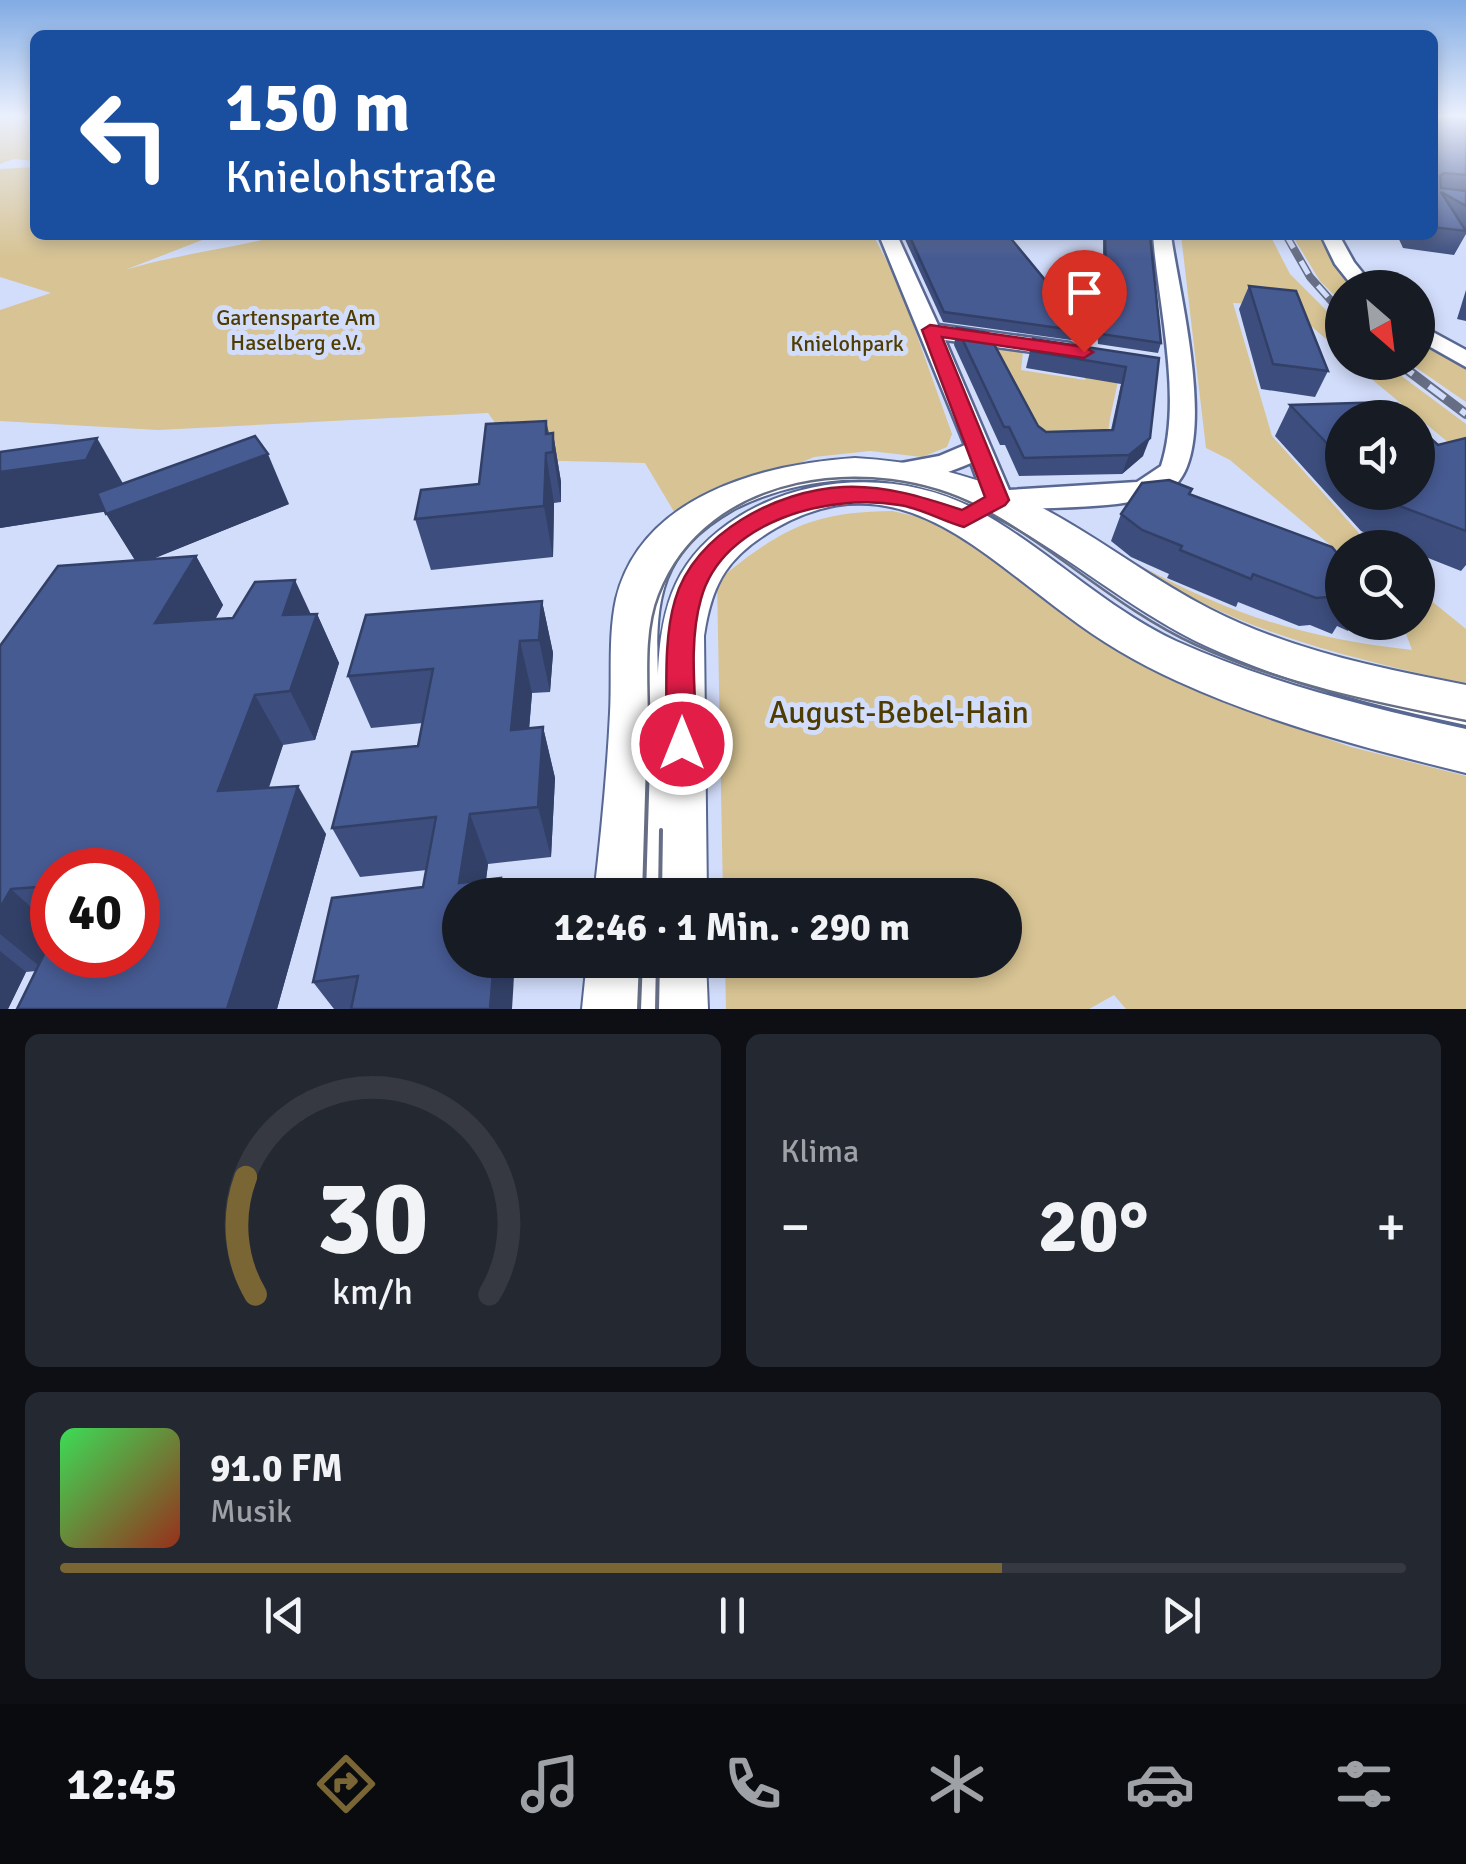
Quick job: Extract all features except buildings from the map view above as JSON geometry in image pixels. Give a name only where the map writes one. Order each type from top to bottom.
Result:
[{"type":"street","points":[[890,240],[980,449],[981,510]]},
{"type":"street","points":[[981,510],[1139,490],[1159,484],[1178,459],[1182,422],[1168,366],[1162,240]]},
{"type":"street","points":[[1333,240],[1350,270]]},
{"type":"street","points":[[930,330],[1088,353]]},
{"type":"street","points":[[1435,341],[1466,360]]},
{"type":"street","points":[[624,878],[636,691],[634,614],[657,552],[726,498],[754,486],[828,470],[906,470],[946,464],[980,449]]},
{"type":"street","points":[[906,470],[981,510],[1100,618],[1168,657],[1303,709],[1466,751]]},
{"type":"street","points":[[678,878],[682,636],[688,597],[711,556],[771,514],[806,500],[842,494],[915,500],[981,510],[1046,526],[1188,618],[1236,641],[1360,682],[1466,705]]},
{"type":"street","points":[[614,1009],[617,978]]},
{"type":"street","points":[[675,978],[676,1009]]},
{"type":"green space","name":"Gartensparte Am Haselberg e.V.","points":[[30,167],[30,240],[202,240],[125,270],[260,240],[876,240],[898,282],[952,434],[947,447],[922,457],[870,451],[814,457],[676,515],[645,463],[522,460],[488,413],[158,430],[0,421],[0,310],[51,293],[0,277],[0,169]]},
{"type":"green space","points":[[1182,240],[1273,240],[1290,274],[1325,309],[1325,338],[1287,305],[1233,303],[1272,436],[1325,495],[1325,510],[1338,510],[1356,530],[1325,530],[1325,541],[1230,460],[1206,448]]},
{"type":"green space","points":[[1295,240],[1325,240],[1344,270],[1325,270],[1325,286]]},
{"type":"green space","points":[[983,345],[1023,352],[1021,370],[1085,380],[1087,362],[1119,370],[1108,438],[1116,461],[1126,471],[1107,474],[1043,449]]},
{"type":"green space","points":[[1435,348],[1466,367],[1466,402],[1434,380]]},
{"type":"green space","points":[[1373,380],[1407,380],[1434,400],[1397,400]]},
{"type":"green space","points":[[1435,401],[1466,424],[1466,457],[1435,431]]},
{"type":"green space","name":"August-Bebel-Hain","points":[[892,511],[941,522],[1131,657],[1176,682],[1351,747],[1466,776],[1466,1009],[1126,1009],[1114,995],[1089,1009],[726,1009],[725,978],[1022,978],[1022,878],[723,878],[717,581],[759,549],[797,527],[864,512]]},
{"type":"green space","points":[[1139,565],[1206,598],[1271,622],[1325,636],[1325,640],[1412,650],[1408,640],[1435,640],[1435,604],[1466,629],[1466,684],[1296,640],[1255,626],[1175,588]]},
{"type":"tram line","points":[[649,729],[648,661],[654,611],[682,553],[714,521],[753,498],[797,484],[844,478],[891,480],[937,490],[979,507],[1034,540],[1139,614],[1228,659],[1329,691],[1466,721]]},
{"type":"tram line","points":[[645,878],[649,729]]},
{"type":"tram line","points":[[660,878],[661,830]]},
{"type":"tram line","points":[[639,1009],[640,978]]},
{"type":"tram line","points":[[657,1009],[658,978]]},
{"type":"railway","points":[[1289,240],[1310,277],[1325,294]]},
{"type":"railway","points":[[1421,380],[1466,414]]},
{"type":"route","points":[[682,744],[682,636],[688,597],[711,556],[735,536],[771,514],[806,500],[842,494],[904,498],[948,510],[964,519],[998,500],[930,330],[1084,352]]},
{"type":"park label","name":"Knielohpark","points":[[847,343]]}]
